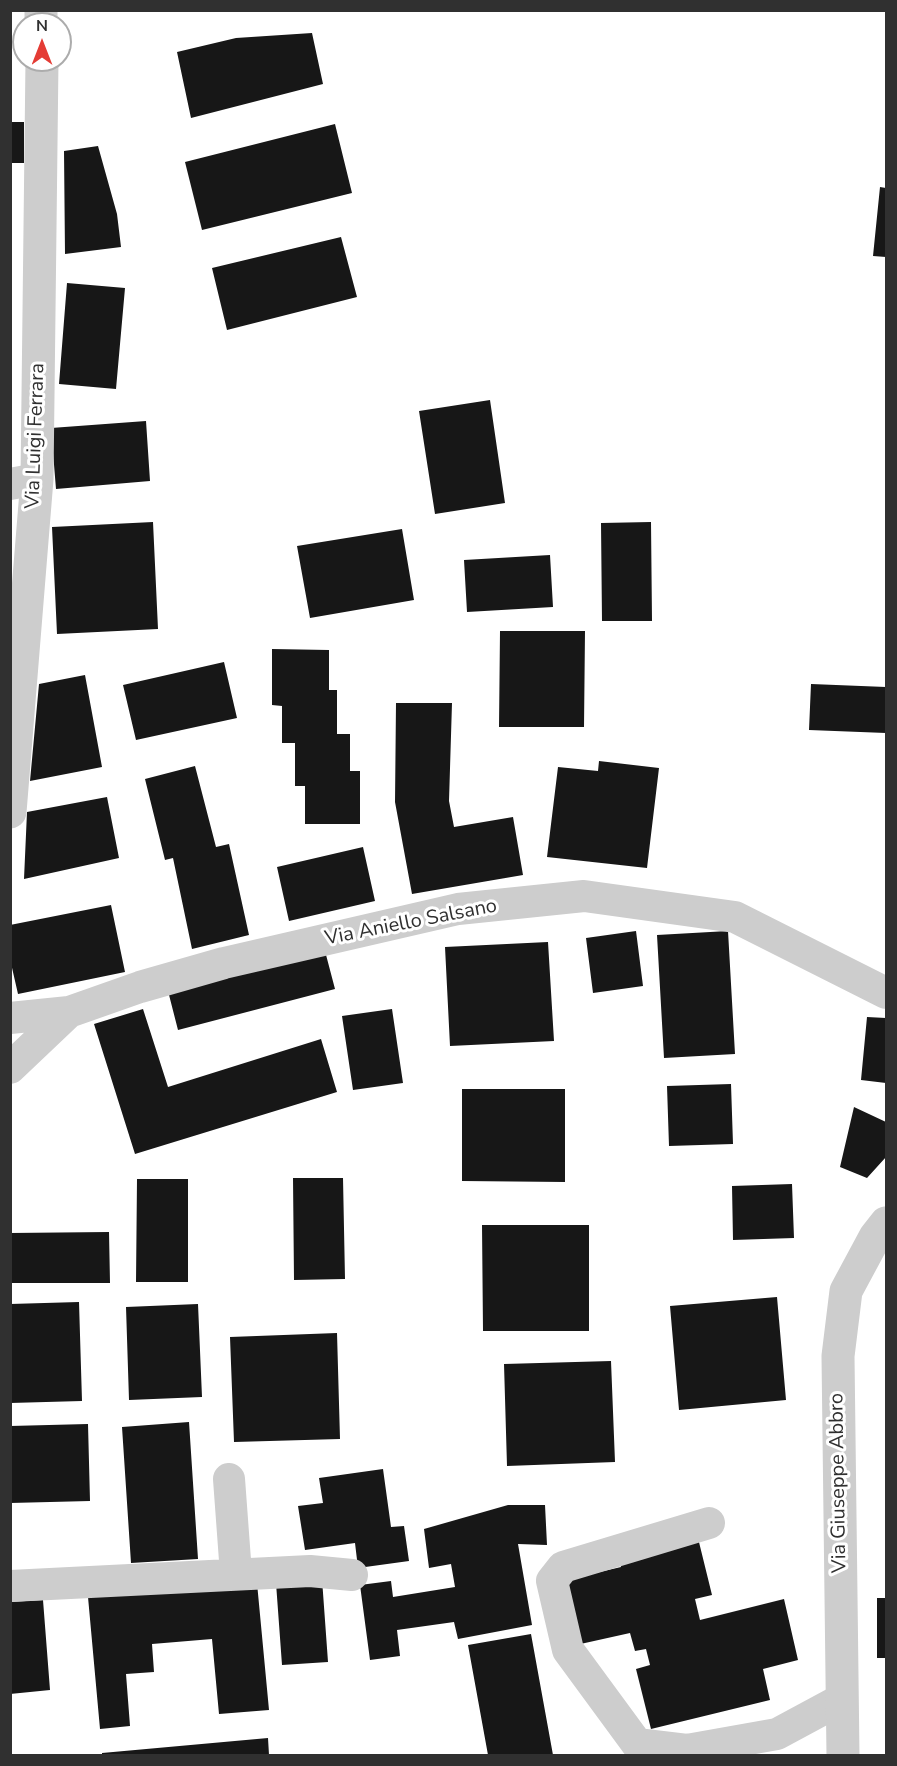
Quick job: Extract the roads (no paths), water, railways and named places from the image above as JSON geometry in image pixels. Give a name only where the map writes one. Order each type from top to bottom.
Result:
[{"type":"street","name":"Via Luigi Ferrara","points":[[10,812],[41,72]]},
{"type":"street","name":"Via Aniello Salsano","points":[[10,1018],[69,1012],[140,987],[224,963],[458,909],[584,896],[735,917],[886,993]]},
{"type":"street","name":"Via Aniello Salsano","points":[[10,1068],[69,1012]]},
{"type":"street","name":"Via Giuseppe Abbro","points":[[843,1755],[838,1356],[846,1291],[875,1237],[886,1223]]},
{"type":"street","points":[[229,1479],[236,1574]]},
{"type":"street","points":[[709,1523],[563,1567],[552,1581],[568,1650],[637,1744],[687,1750],[777,1734],[842,1699]]},
{"type":"street","points":[[10,1586],[310,1571],[352,1575]]}]
